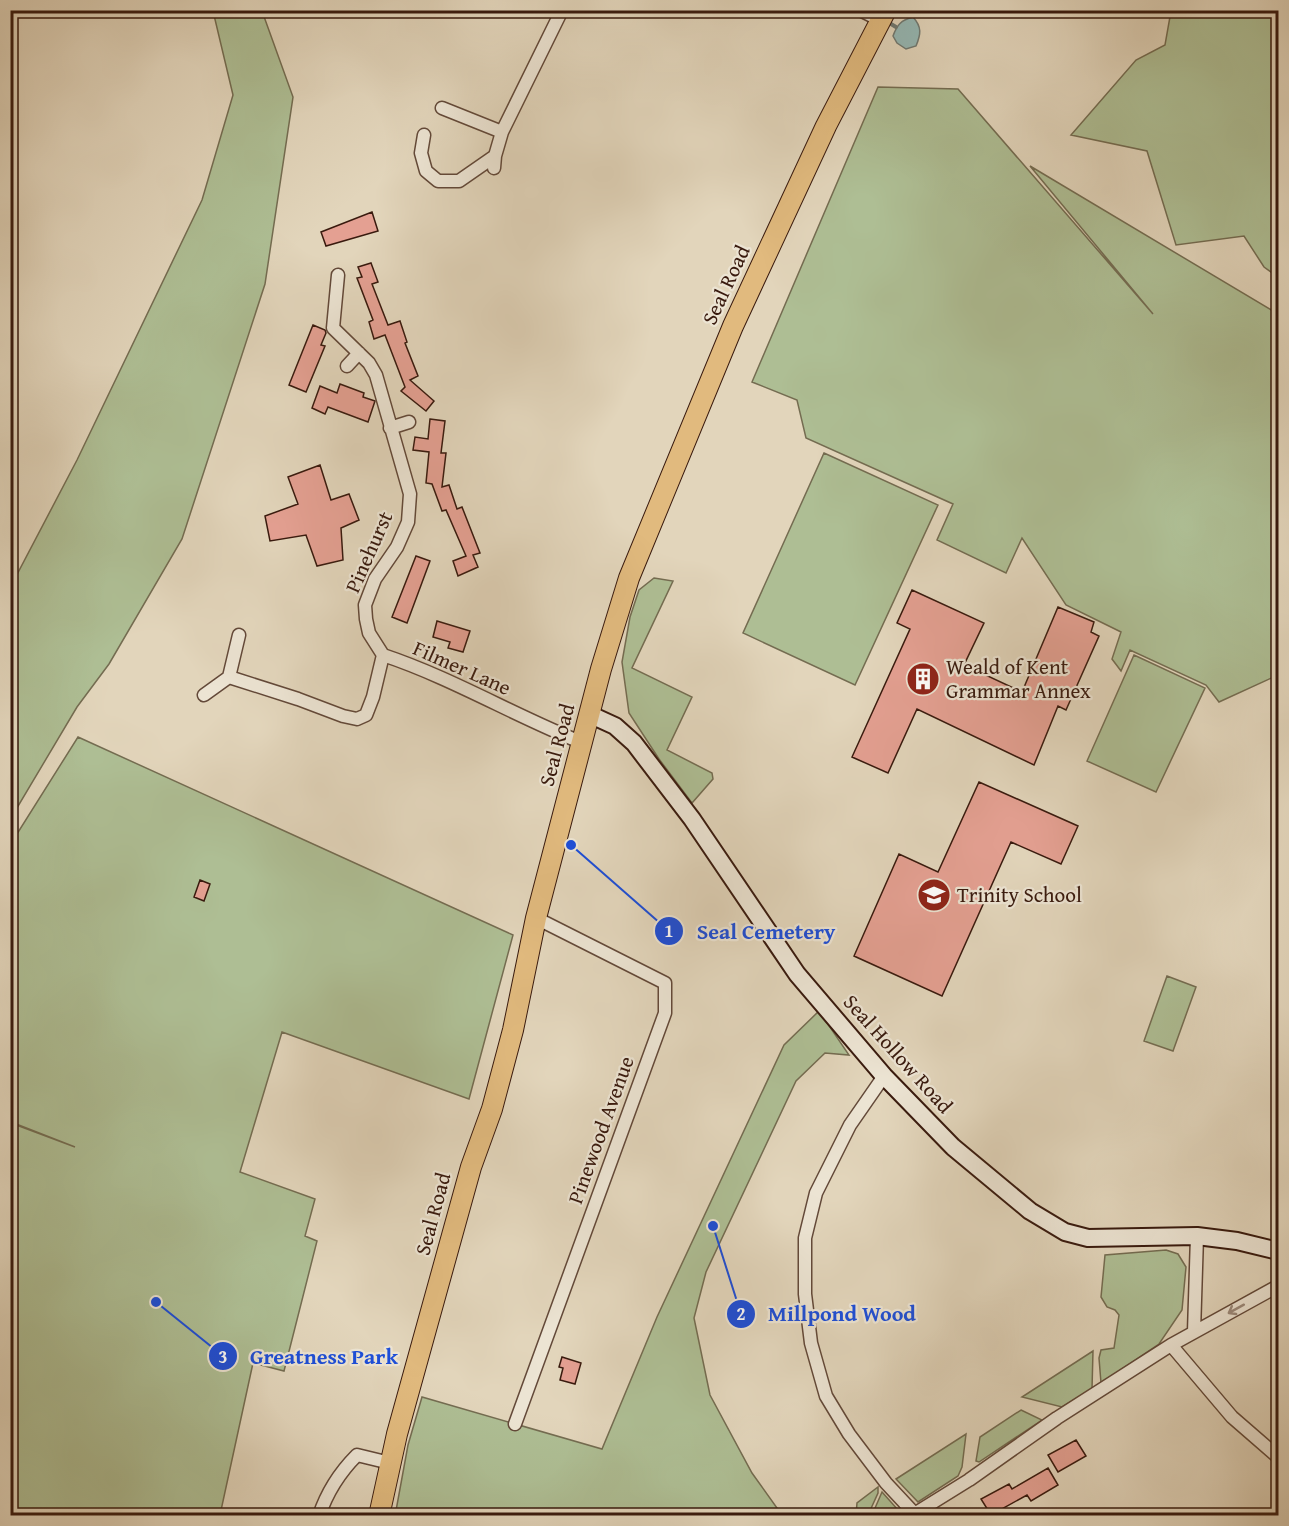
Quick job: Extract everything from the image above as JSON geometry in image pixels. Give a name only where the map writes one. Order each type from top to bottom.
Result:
[{"type":"highway","name":"Seal Road","points":[[379,1515],[390,1463],[471,1167],[492,1109],[507,1053],[536,918],[591,715],[601,669],[629,578],[712,375],[826,126],[883,15]]},
{"type":"main road","name":"Seal Hollow Road","points":[[591,715],[615,726],[634,742],[692,819],[797,974],[884,1076],[953,1147],[1030,1211],[1058,1229],[1076,1236],[1095,1238],[1197,1236],[1237,1241],[1278,1251]]},
{"type":"street","points":[[424,135],[421,153],[426,171],[438,181],[459,182],[494,162],[502,132],[562,10]]},
{"type":"street","points":[[860,10],[883,15]]},
{"type":"street","points":[[442,108],[502,132]]},
{"type":"street","name":"Pinehurst","points":[[338,275],[333,328],[369,363],[376,375],[410,494],[408,522],[397,547],[375,579],[365,605],[369,633],[383,655]]},
{"type":"street","points":[[347,366],[359,353]]},
{"type":"street","points":[[390,428],[409,422]]},
{"type":"street","points":[[204,695],[229,677],[239,635]]},
{"type":"street","name":"Filmer Lane","points":[[229,677],[357,719],[366,715],[374,697],[383,655],[419,667],[583,744]]},
{"type":"street","name":"Pinewood Avenue","points":[[515,1424],[665,1013],[665,983],[536,918]]},
{"type":"street","points":[[884,1076],[850,1125],[816,1193],[805,1238],[805,1294],[811,1343],[826,1396],[849,1434],[912,1514],[969,1480],[1057,1418],[1171,1345],[1278,1286]]},
{"type":"street","points":[[1194,1332],[1197,1236]]},
{"type":"street","points":[[1171,1345],[1232,1417],[1278,1457]]},
{"type":"street","points":[[319,1515],[325,1497],[344,1467],[357,1455],[390,1463]]},
{"type":"green space","points":[[213,11],[262,11],[293,97],[265,284],[182,539],[109,664],[77,707],[11,818],[11,586],[77,460],[202,200],[233,95]]},
{"type":"green space","points":[[1171,11],[1278,11],[1278,277],[1264,267],[1244,236],[1176,245],[1147,151],[1071,135],[1136,60],[1165,45]]},
{"type":"green space","points":[[878,87],[958,89],[1153,314],[1030,166],[1278,314],[1278,675],[1219,702],[1206,685],[1130,650],[1121,671],[1112,659],[1121,632],[1066,605],[1022,538],[1006,573],[937,540],[953,504],[806,438],[797,400],[752,382]]},
{"type":"green space","points":[[824,453],[938,505],[855,685],[743,633]]},
{"type":"green space","points":[[654,578],[673,581],[632,668],[692,697],[667,750],[712,773],[713,779],[692,803],[659,759],[629,713],[622,662],[630,617],[639,590]]},
{"type":"green space","points":[[1134,655],[1205,688],[1156,792],[1087,761]]},
{"type":"green space","points":[[78,737],[513,935],[469,1099],[282,1032],[240,1172],[315,1199],[305,1236],[317,1241],[284,1371],[253,1363],[220,1515],[11,1515],[11,1123],[75,1147],[11,1122],[10,845]]},
{"type":"green space","points":[[1167,976],[1196,987],[1173,1051],[1144,1041]]},
{"type":"green space","points":[[819,1011],[849,1055],[825,1053],[796,1081],[706,1272],[694,1318],[710,1395],[752,1473],[782,1515],[395,1516],[408,1445],[422,1397],[602,1449],[657,1317],[784,1045]]},
{"type":"green space","points":[[1166,1250],[1178,1254],[1186,1267],[1182,1310],[1159,1344],[1101,1383],[1099,1358],[1101,1350],[1114,1348],[1119,1315],[1115,1310],[1107,1307],[1101,1297],[1105,1255]]},
{"type":"green space","points":[[1093,1351],[1092,1389],[1062,1407],[1022,1397]]},
{"type":"green space","points":[[1021,1410],[1042,1420],[979,1462],[976,1461],[980,1437]]},
{"type":"green space","points":[[966,1434],[962,1467],[958,1476],[918,1502],[896,1479]]},
{"type":"green space","points":[[878,1487],[878,1493],[868,1515],[856,1515],[857,1503]]},
{"type":"green space","points":[[882,1492],[899,1511],[897,1515],[872,1515]]},
{"type":"water","points":[[913,17],[919,27],[919,38],[916,46],[906,49],[897,43],[893,36],[900,24]]},
{"type":"building","points":[[372,212],[378,231],[326,246],[321,232]]},
{"type":"building","points":[[371,263],[378,282],[372,284],[388,325],[400,321],[407,342],[405,343],[418,376],[410,380],[434,401],[426,411],[401,391],[405,387],[385,335],[374,339],[369,322],[373,320],[357,278],[362,277],[358,267]]},
{"type":"building","points":[[313,325],[325,330],[321,345],[325,346],[306,392],[289,385]]},
{"type":"building","points":[[340,384],[364,393],[363,397],[375,401],[368,422],[328,407],[325,414],[312,408],[320,386],[337,393]]},
{"type":"building","points":[[430,419],[445,421],[441,453],[446,453],[442,487],[449,485],[457,509],[462,507],[480,553],[473,555],[478,567],[458,576],[453,561],[466,556],[446,510],[442,511],[432,484],[426,483],[429,452],[413,450],[415,437],[428,439]]},
{"type":"building","points":[[320,465],[331,500],[349,494],[359,520],[341,528],[343,560],[317,566],[306,535],[270,541],[265,516],[298,504],[288,477]]},
{"type":"building","points":[[416,556],[430,561],[407,623],[392,617]]},
{"type":"building","name":"Weald of Kent Grammar Annex","points":[[912,590],[984,623],[964,665],[1022,692],[1058,607],[1094,622],[1091,632],[1099,636],[1066,710],[1058,706],[1034,765],[917,709],[888,773],[852,757],[910,629],[897,623]]},
{"type":"building","points":[[437,621],[470,631],[463,652],[448,648],[450,642],[433,637]]},
{"type":"building","name":"Trinity School","points":[[979,782],[1078,826],[1061,864],[1011,842],[942,996],[854,956],[899,854],[938,872]]},
{"type":"building","points":[[200,880],[210,884],[204,901],[194,897]]},
{"type":"building","points":[[562,1357],[581,1363],[575,1384],[560,1380],[563,1368],[559,1367]]},
{"type":"building","points":[[1076,1440],[1086,1456],[1058,1472],[1048,1455]]},
{"type":"building","points":[[1048,1468],[1058,1485],[1031,1501],[1027,1495],[991,1515],[981,1499],[1009,1484],[1012,1489]]},
{"type":"waterway","points":[[886,21],[896,27]]},
{"type":"place","name":"Weald of Kent Grammar Annex","points":[[923,679]]},
{"type":"place","name":"Seal Cemetery","points":[[571,845]]},
{"type":"place","name":"Trinity School","points":[[934,895]]},
{"type":"place","name":"Millpond Wood","points":[[713,1226]]},
{"type":"place","name":"Greatness Park","points":[[156,1302]]}]
